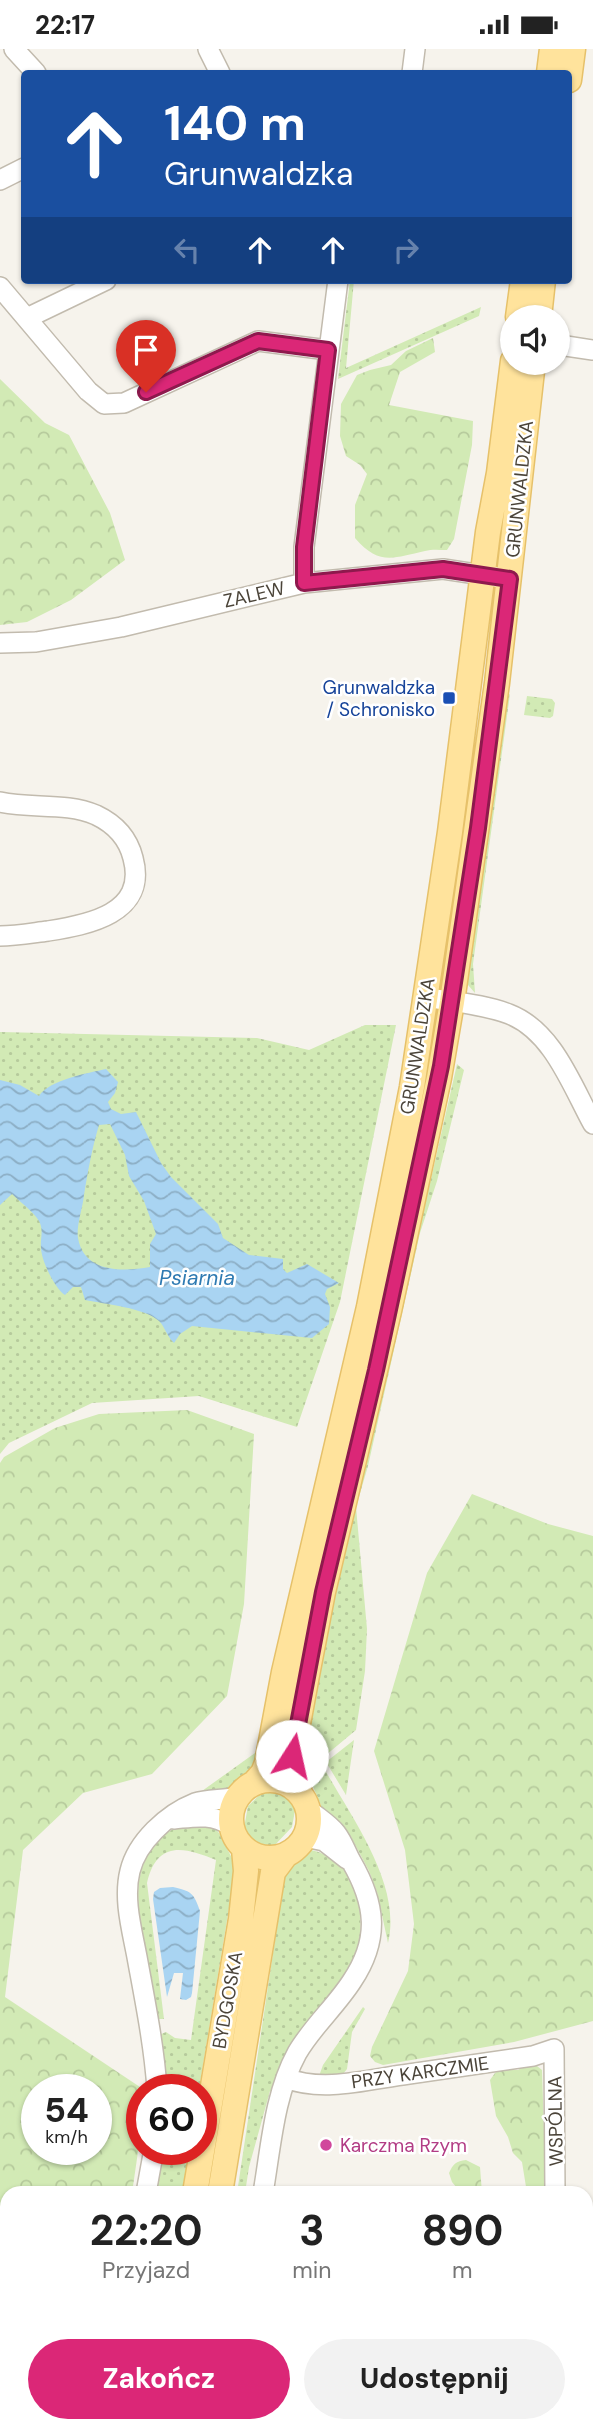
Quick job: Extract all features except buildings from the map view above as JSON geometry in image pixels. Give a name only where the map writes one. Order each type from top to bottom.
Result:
[{"type":"main road","points":[[549,70],[552,49]]},
{"type":"main road","points":[[570,70],[573,49]]},
{"type":"main road","points":[[520,305],[522,284]]},
{"type":"main road","points":[[541,305],[543,284]]},
{"type":"main road","name":"GRUNWALDZKA","points":[[339,1481],[412,1087],[450,832],[511,375]]},
{"type":"main road","name":"GRUNWALDZKA","points":[[339,1481],[441,1066],[478,828],[510,579],[532,375]]},
{"type":"main road","points":[[339,1481],[323,1592],[292,1756],[308,1828],[297,1848],[285,1856],[264,1858],[237,1843],[231,1826],[232,1806],[263,1773],[267,1763],[284,1672],[339,1481]]},
{"type":"main road","points":[[246,1789],[267,1779],[279,1781],[291,1786],[304,1801]]},
{"type":"main road","name":"BYDGOSKA","points":[[196,2186],[242,1908],[246,1871],[244,1849]]},
{"type":"main road","name":"BYDGOSKA","points":[[221,2186],[273,1872],[285,1856]]},
{"type":"street","points":[[14,49],[33,70]]},
{"type":"street","points":[[208,49],[218,70]]},
{"type":"street","points":[[412,70],[415,49]]},
{"type":"street","points":[[0,180],[21,170]]},
{"type":"street","points":[[27,318],[98,284]]},
{"type":"street","points":[[304,583],[305,540],[337,284]]},
{"type":"street","points":[[0,287],[88,391],[104,404],[124,403],[258,341],[328,350]]},
{"type":"street","points":[[570,347],[593,350]]},
{"type":"street","name":"ZALEW","points":[[0,643],[36,642],[121,627],[304,583],[423,569],[455,569],[510,579]]},
{"type":"street","points":[[0,802],[17,806],[57,806],[94,814],[120,831],[127,842],[136,870],[131,892],[124,903],[102,919],[77,927],[0,936]]},
{"type":"street","points":[[425,997],[509,1014],[531,1028],[559,1061],[593,1124]]},
{"type":"street","points":[[156,2074],[130,1921],[130,1872],[136,1856],[155,1830],[169,1819],[197,1802],[246,1789]]},
{"type":"street","points":[[264,2186],[279,2099],[286,2078],[297,2053],[352,1981],[372,1937],[367,1891],[336,1832],[304,1801]]},
{"type":"street","points":[[169,1819],[214,1817],[231,1826]]},
{"type":"street","points":[[305,1837],[324,1841],[352,1863]]},
{"type":"street","name":"PRZY KARCZMIE","points":[[286,2078],[300,2084],[346,2083],[533,2056],[554,2049]]},
{"type":"street","name":"WSPÓLNA","points":[[554,2049],[555,2186]]},
{"type":"street","points":[[147,2186],[151,2165]]},
{"type":"green space","points":[[350,284],[354,284],[346,368],[481,307],[479,316],[338,379]]},
{"type":"green space","points":[[433,338],[435,352],[400,372],[389,405],[473,421],[472,445],[454,539],[447,550],[428,550],[387,558],[372,553],[355,538],[355,505],[367,474],[360,465],[346,456],[340,436],[341,404],[357,375],[391,365],[406,351]]},
{"type":"green space","points":[[0,379],[45,423],[69,435],[110,513],[125,560],[71,600],[27,622],[0,625]]},
{"type":"green space","points":[[510,694],[473,964],[475,993],[466,979],[507,696]]},
{"type":"green space","points":[[527,696],[552,699],[555,703],[553,716],[550,718],[524,715]]},
{"type":"green space","points":[[365,1025],[396,1025],[340,1302],[297,1427],[199,1396],[92,1403],[9,1443],[0,1454],[0,1032],[257,1038],[309,1050]]},
{"type":"green space","points":[[457,1064],[464,1070],[437,1181],[420,1233],[368,1466],[356,1507],[367,1629],[365,1671],[356,1730],[326,1755],[303,1752],[307,1723],[417,1219],[431,1179]]},
{"type":"green space","points":[[187,1410],[254,1434],[244,1604],[227,1696],[152,1774],[83,1793],[23,1850],[5,1997],[126,2078],[126,2165],[136,2165],[133,2186],[0,2186],[0,1463],[4,1457],[55,1428],[99,1414]]},
{"type":"green space","points":[[472,1494],[548,1524],[593,1536],[593,2021],[514,2042],[383,2065],[370,2056],[408,1971],[414,1924],[405,1850],[374,1751],[427,1573]]},
{"type":"green space","points":[[354,1740],[346,1795],[326,1762]]},
{"type":"green space","points":[[255,1753],[260,1753],[255,1764],[247,1776],[232,1789],[218,1795],[188,1801]]},
{"type":"green space","points":[[302,1761],[318,1765],[325,1770],[372,1853],[388,1899],[388,1943],[377,1892],[369,1871],[351,1837],[323,1810]]},
{"type":"green space","points":[[269,1786],[282,1788],[296,1805],[292,1827],[273,1847],[257,1845],[248,1838],[244,1828],[248,1806]]},
{"type":"green space","points":[[180,1825],[212,1825],[236,1866],[201,2074],[162,2074],[159,2035],[166,2032],[175,2038],[191,2040],[216,1860],[193,1852],[173,1850],[158,1859],[152,1869],[147,1883],[164,2019],[156,2019],[138,1896],[144,1863],[151,1849],[163,1836]]},
{"type":"green space","points":[[311,1850],[327,1856],[340,1865],[349,1877],[359,1906],[360,1939],[357,1955],[273,2092],[270,2091],[246,2186],[238,2186],[286,1867],[303,1851]]},
{"type":"green space","points":[[363,2007],[365,2009],[352,2032],[347,2069],[343,2074],[319,2076],[323,2065]]},
{"type":"green space","points":[[528,2064],[542,2070],[546,2186],[526,2186],[522,2162],[513,2153],[508,2137],[496,2116],[490,2080],[502,2069],[518,2070]]},
{"type":"green space","points":[[466,2160],[480,2167],[481,2186],[455,2186],[449,2173],[457,2162]]},
{"type":"green space","points":[[158,2165],[187,2165],[184,2186],[156,2186]]},
{"type":"water","name":"Psiarnia","points":[[106,1069],[118,1082],[115,1093],[108,1102],[111,1109],[121,1114],[136,1112],[161,1163],[171,1177],[218,1224],[223,1238],[249,1255],[283,1259],[283,1269],[287,1273],[307,1264],[339,1283],[327,1289],[325,1294],[330,1307],[329,1324],[312,1338],[192,1326],[180,1334],[174,1343],[161,1323],[153,1317],[124,1307],[85,1300],[81,1287],[73,1287],[65,1295],[61,1292],[43,1260],[39,1221],[12,1194],[0,1205],[0,1080],[20,1085],[39,1096],[60,1081]],"holes":[[[110,1124],[125,1155],[129,1176],[144,1201],[156,1234],[150,1244],[150,1267],[117,1269],[96,1264],[88,1258],[78,1238],[99,1125]]]},
{"type":"water","points":[[173,1887],[191,1894],[200,1911],[192,1993],[186,2000],[180,1999],[183,1973],[174,1973],[167,1997],[153,1899],[154,1892],[160,1888]]},
{"type":"place","name":"Grunwaldzka / Schronisko","points":[[449,698]]},
{"type":"place","name":"Karczma Rzym","points":[[326,2145]]},
{"type":"route","points":[[146,392],[258,341],[328,350],[304,547],[304,583],[423,569],[455,569],[510,579],[478,828],[441,1066],[376,1370],[323,1592],[292,1756]]}]
